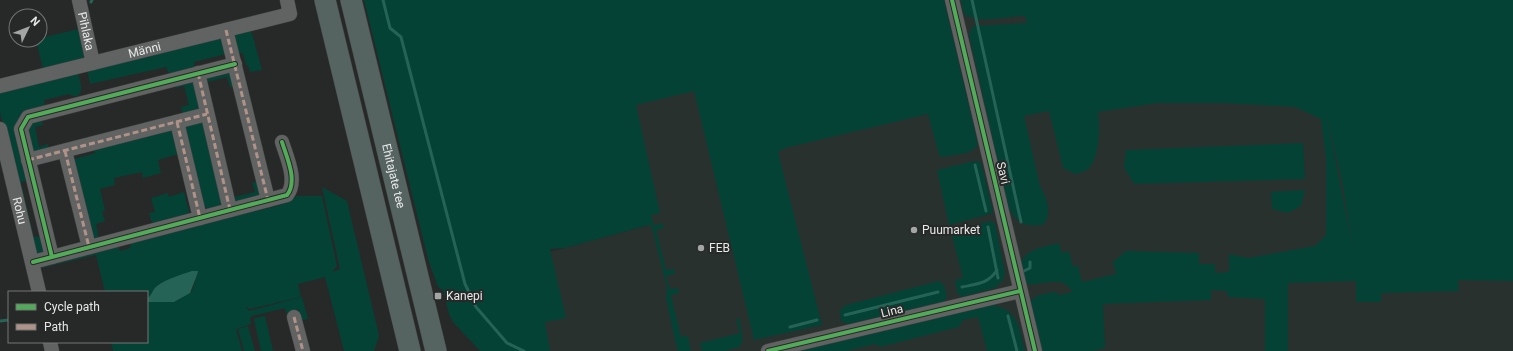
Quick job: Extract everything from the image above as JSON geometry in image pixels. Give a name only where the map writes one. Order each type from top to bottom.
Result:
[{"type":"highway","name":"Ehitajate tee","points":[[325,0],[410,351]]},
{"type":"highway","name":"Ehitajate tee","points":[[351,0],[436,351]]},
{"type":"street","name":"Pihlaka","points":[[79,0],[93,63]]},
{"type":"street","name":"Savi","points":[[952,0],[1035,351]]},
{"type":"street","name":"Männi","points":[[0,86],[226,30],[288,7]]},
{"type":"street","points":[[226,30],[268,200]]},
{"type":"street","points":[[52,257],[21,129],[28,117],[235,64]]},
{"type":"street","points":[[198,73],[230,210]]},
{"type":"street","points":[[28,160],[207,114]]},
{"type":"street","points":[[176,122],[200,218]]},
{"type":"street","name":"Rohu","points":[[0,129],[39,291]]},
{"type":"street","points":[[33,262],[287,195],[291,189],[292,177],[282,142]]},
{"type":"street","points":[[65,151],[90,247]]},
{"type":"street","name":"Lina","points":[[768,351],[1020,291]]},
{"type":"street","points":[[294,317],[303,351]]},
{"type":"shaded area","points":[[364,0],[944,0],[977,140],[977,147],[967,153],[942,157],[939,155],[928,114],[785,148],[778,152],[822,325],[754,340],[694,91],[636,105],[660,213],[651,215],[654,226],[662,223],[664,228],[656,230],[666,270],[674,269],[675,274],[666,276],[670,289],[678,288],[679,293],[671,295],[681,337],[688,336],[691,351],[678,351],[677,349],[666,298],[667,288],[652,227],[649,225],[565,248],[550,249],[566,318],[545,322],[550,351],[480,351],[453,322],[449,314],[443,290],[438,287],[428,259]]},
{"type":"shaded area","points":[[944,0],[1476,0],[1513,266],[1513,351],[515,351],[495,267],[649,225],[622,79],[929,114],[969,104]]},
{"type":"shaded area","points":[[961,0],[1513,0],[1513,281],[1458,280],[1459,291],[1381,293],[1381,302],[1356,302],[1356,281],[1288,283],[1288,351],[1265,351],[1265,299],[1228,297],[1227,291],[1211,290],[1211,300],[1103,304],[1105,348],[1093,351],[1042,351],[1029,303],[1034,298],[1045,294],[1056,292],[1059,295],[1072,292],[1068,286],[1063,283],[1051,282],[1025,284],[1021,270],[1022,260],[1026,255],[1036,249],[1059,243],[1062,253],[1069,251],[1073,267],[1078,265],[1082,282],[1116,274],[1113,262],[1126,251],[1199,253],[1199,264],[1215,264],[1215,273],[1229,272],[1229,254],[1248,258],[1315,246],[1326,235],[1326,158],[1321,119],[1295,107],[1223,103],[1157,103],[1098,112],[1099,134],[1097,151],[1091,165],[1087,170],[1075,174],[1063,168],[1049,111],[1024,116],[1040,186],[1048,206],[1048,216],[1043,225],[1025,224],[1017,220],[1007,205],[969,34],[973,26],[1027,23],[1025,16],[978,19],[964,14]],"holes":[[[1326,113],[1343,186],[1352,244]]]},
{"type":"shaded area","points":[[79,29],[86,57],[43,69],[38,48],[48,48],[48,36]]},
{"type":"shaded area","points":[[251,30],[262,70],[250,72],[248,65],[246,65],[243,53],[238,53],[235,34]]},
{"type":"shaded area","points":[[218,37],[222,39],[226,54],[194,62],[196,71],[170,76],[166,67],[90,84],[87,70]]},
{"type":"shaded area","points":[[229,72],[232,74],[235,87],[230,87],[227,77],[207,82],[234,197],[255,192],[252,183],[258,181],[261,191],[258,196],[235,203],[202,77]]},
{"type":"shaded area","points":[[78,73],[81,91],[78,96],[69,94],[44,100],[45,105],[40,110],[23,117],[27,181],[21,182],[34,237],[41,236],[44,252],[40,254],[36,253],[3,125],[0,112],[0,92]]},
{"type":"shaded area","points":[[195,78],[203,109],[184,118],[181,107],[189,105],[184,86],[176,88],[175,83]]},
{"type":"shaded area","points":[[41,115],[43,125],[35,127],[39,147],[48,144],[50,152],[33,156],[25,126]]},
{"type":"shaded area","points":[[204,121],[224,202],[221,207],[210,210],[204,206],[183,126]]},
{"type":"shaded area","points":[[172,127],[182,153],[158,160],[161,173],[143,178],[142,172],[114,178],[115,185],[100,189],[105,210],[102,212],[105,221],[96,224],[99,239],[95,241],[74,159],[95,153],[93,146]]},
{"type":"shaded area","points":[[1303,143],[1305,179],[1134,184],[1124,167],[1126,150]]},
{"type":"shaded area","points":[[978,161],[981,163],[993,211],[990,214],[949,225],[937,170]]},
{"type":"shaded area","points":[[322,187],[347,201],[379,336],[374,351],[344,351],[325,277],[298,284],[301,297],[250,309],[245,306],[249,311],[302,297],[308,319],[301,320],[298,309],[286,313],[285,308],[252,316],[250,318],[251,324],[236,329],[242,351],[113,351],[111,343],[148,343],[148,302],[174,302],[192,291],[197,275],[166,281],[157,286],[148,298],[148,291],[105,291],[96,255],[42,268],[37,264],[117,245],[120,251],[130,248],[131,243],[245,208],[261,210],[280,205],[297,196],[322,196],[337,266],[332,272],[340,269]]},
{"type":"shaded area","points":[[1305,190],[1301,206],[1288,213],[1272,209],[1271,192]]},
{"type":"shaded area","points":[[184,192],[189,211],[188,216],[153,226],[149,213],[155,212],[151,198],[168,193],[169,197]]},
{"type":"shaded area","points":[[991,221],[995,224],[1005,273],[1003,280],[995,288],[961,297],[957,292],[955,280],[963,278],[951,232]]},
{"type":"shaded area","points":[[192,271],[198,271],[190,293],[174,302],[148,302],[148,298],[157,286],[173,277]]},
{"type":"shaded area","points":[[939,281],[944,285],[947,297],[944,302],[848,324],[841,321],[840,310],[846,305]]},
{"type":"shaded area","points":[[988,304],[998,306],[1006,310],[1016,320],[1025,351],[987,351],[978,317],[963,320],[959,327],[880,347],[875,344],[847,351],[793,351]]},
{"type":"shaded area","points":[[265,316],[273,351],[261,351],[254,320],[255,318]]},
{"type":"shaded area","points":[[739,318],[742,329],[740,347],[725,351],[702,351],[700,343],[740,333],[736,319]]},
{"type":"shaded area","points":[[248,326],[255,351],[244,351],[238,329]]},
{"type":"waterway","points":[[383,0],[390,28],[401,37],[465,284],[476,307],[507,343],[524,351]]},
{"type":"waterway","points":[[972,0],[1021,222]]},
{"type":"waterway","points":[[975,165],[986,211]]},
{"type":"waterway","points":[[988,227],[998,278]]},
{"type":"waterway","points":[[1024,271],[1030,268],[1030,262]]},
{"type":"waterway","points":[[962,287],[986,281],[994,275],[997,270]]},
{"type":"waterway","points":[[845,315],[938,292]]},
{"type":"waterway","points":[[1008,316],[1017,351]]},
{"type":"waterway","points":[[0,321],[8,320]]},
{"type":"waterway","points":[[790,327],[817,320]]},
{"type":"marked path","points":[[226,30],[268,200]]},
{"type":"marked path","points":[[198,73],[230,210]]},
{"type":"marked path","points":[[28,160],[207,114]]},
{"type":"marked path","points":[[177,122],[200,218]]},
{"type":"marked path","points":[[65,151],[89,247]]},
{"type":"marked path","points":[[294,317],[303,351]]},
{"type":"cycle path","points":[[952,0],[1035,351]]},
{"type":"cycle path","points":[[52,257],[21,129],[28,117],[235,64]]},
{"type":"cycle path","points":[[33,262],[287,195],[292,183],[292,176],[282,142]]},
{"type":"cycle path","points":[[768,351],[1020,291]]},
{"type":"place","name":"Puumarket","points":[[914,230]]},
{"type":"place","name":"FEB","points":[[701,248]]},
{"type":"place","name":"Kanepi","points":[[438,296]]}]
